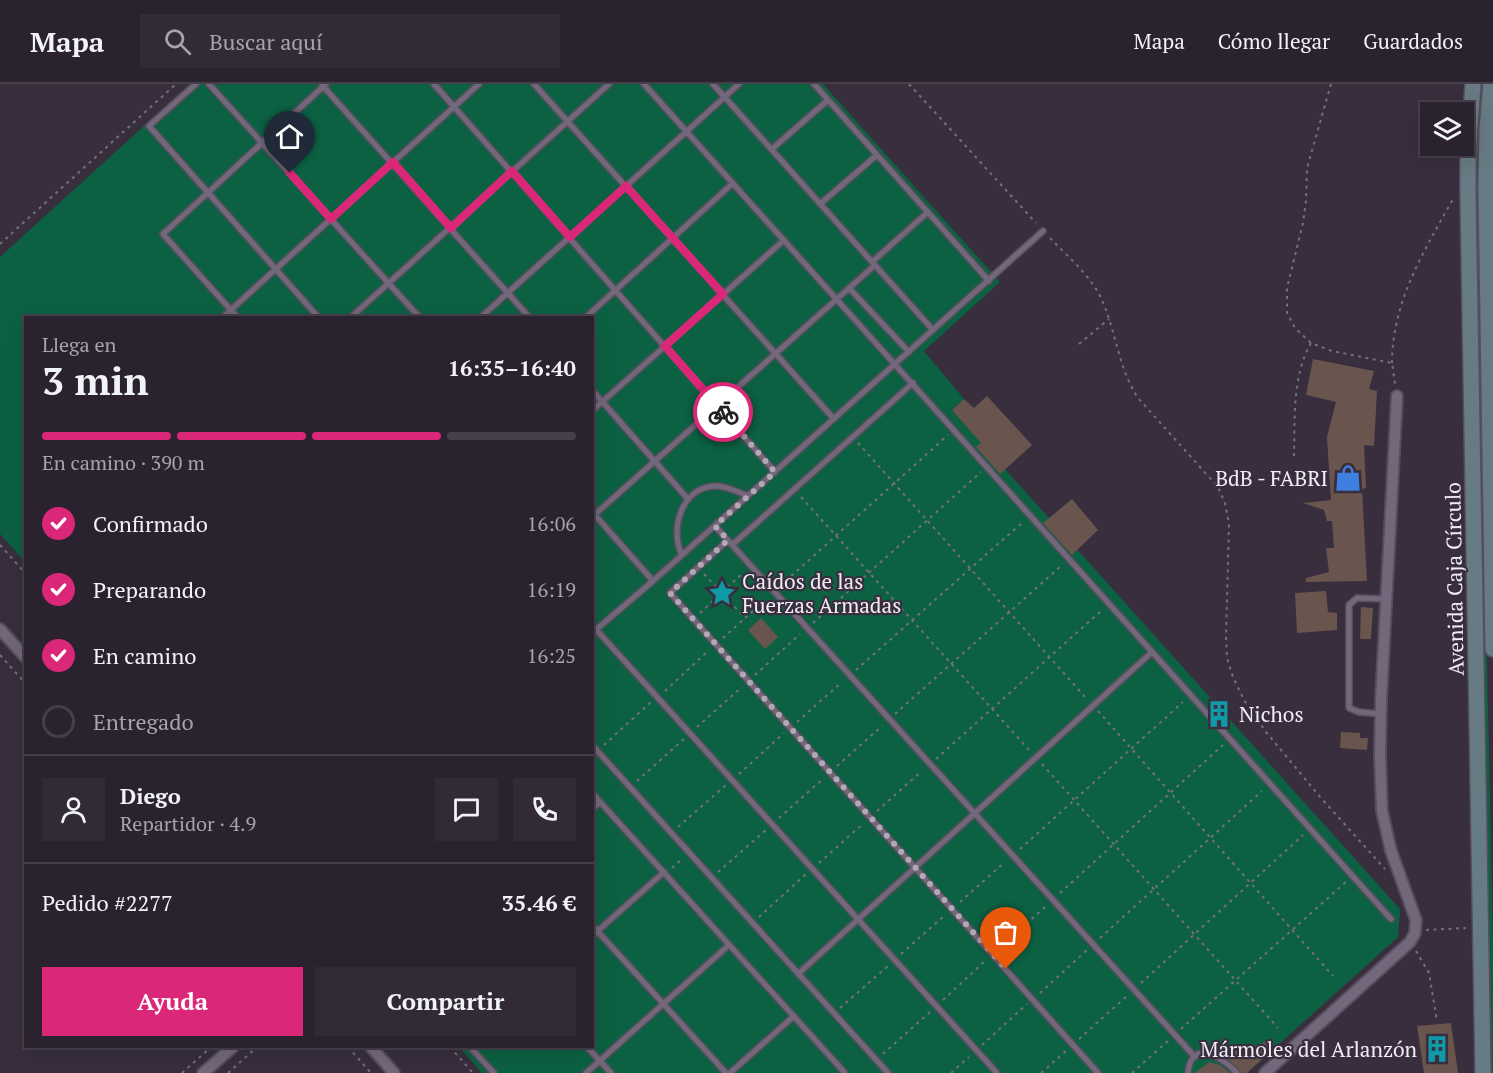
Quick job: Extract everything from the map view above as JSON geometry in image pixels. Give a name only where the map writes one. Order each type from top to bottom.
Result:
[{"type":"main road","name":"Avenida Caja Círculo","points":[[1473,84],[1468,195],[1483,1073]]},
{"type":"main road","name":"Avenida Caja Círculo","points":[[1491,84],[1486,187],[1493,649]]},
{"type":"street","points":[[1265,1073],[1412,937],[1416,920],[1391,851],[1382,811],[1381,714],[1397,396]]},
{"type":"street","points":[[0,629],[24,656]]},
{"type":"street","points":[[203,1073],[231,1048]]},
{"type":"street","points":[[372,1048],[394,1073]]},
{"type":"lane","points":[[196,84],[148,126],[317,316]]},
{"type":"lane","points":[[209,84],[418,316]]},
{"type":"lane","points":[[434,84],[775,472]]},
{"type":"lane","points":[[224,316],[480,84]]},
{"type":"lane","points":[[534,84],[834,419]]},
{"type":"lane","points":[[352,316],[609,84]]},
{"type":"lane","points":[[644,84],[1391,919]]},
{"type":"lane","points":[[713,84],[933,330]]},
{"type":"lane","points":[[482,316],[739,84]]},
{"type":"lane","points":[[814,84],[988,281]]},
{"type":"lane","points":[[236,316],[162,234],[324,85],[528,316]]},
{"type":"lane","points":[[772,150],[828,100]]},
{"type":"lane","points":[[820,204],[877,155]]},
{"type":"lane","points":[[587,316],[734,183]]},
{"type":"lane","points":[[594,514],[849,288],[928,212]]},
{"type":"lane","points":[[997,1073],[594,629],[653,581],[1043,231]]},
{"type":"lane","points":[[594,409],[784,240]]},
{"type":"lane","points":[[849,288],[909,352]]},
{"type":"lane","points":[[913,383],[794,489],[698,567],[670,593],[1098,1073]]},
{"type":"lane","points":[[594,392],[688,499]]},
{"type":"lane","points":[[682,555],[678,547],[677,528],[680,515],[693,493],[715,486],[728,488],[748,496]]},
{"type":"lane","points":[[594,516],[653,581]]},
{"type":"lane","points":[[715,526],[1195,1057]]},
{"type":"lane","points":[[1381,714],[1359,712],[1349,708],[1349,605],[1357,598],[1386,599]]},
{"type":"lane","points":[[798,974],[1152,652]]},
{"type":"lane","points":[[594,747],[888,1073]]},
{"type":"lane","points":[[594,795],[845,1073]]},
{"type":"lane","points":[[594,807],[600,802]]},
{"type":"lane","points":[[594,934],[665,873]]},
{"type":"lane","points":[[594,927],[726,1073]]},
{"type":"lane","points":[[586,1073],[729,945]]},
{"type":"lane","points":[[730,1073],[794,1016]]},
{"type":"lane","points":[[471,1048],[494,1073]]},
{"type":"lane","points":[[588,1048],[610,1073]]},
{"type":"lane","points":[[1188,1073],[1189,1066],[1200,1054],[1212,1054],[1224,1060],[1237,1073]]},
{"type":"path","points":[[0,244],[176,84]]},
{"type":"path","points":[[909,84],[1082,272],[1100,296],[1129,386],[1218,487],[1226,503],[1229,524],[1226,599],[1227,658],[1244,700],[1272,740],[1387,872]]},
{"type":"path","points":[[1331,84],[1307,168],[1303,223],[1287,288],[1287,313],[1295,328],[1311,344],[1332,351],[1392,363]]},
{"type":"path","points":[[1397,396],[1392,363],[1392,339],[1400,306],[1421,257],[1455,195]]},
{"type":"path","points":[[1079,344],[1109,319]]},
{"type":"path","points":[[1294,456],[1302,358],[1311,344]]},
{"type":"path","points":[[852,437],[1333,976]]},
{"type":"path","points":[[794,489],[1278,1028]]},
{"type":"path","points":[[0,545],[24,572]]},
{"type":"path","points":[[693,619],[751,566]]},
{"type":"path","points":[[698,567],[745,618]]},
{"type":"path","points":[[0,655],[24,682]]},
{"type":"path","points":[[951,1073],[1270,784]]},
{"type":"path","points":[[1041,1073],[1196,935],[1310,829]]},
{"type":"path","points":[[665,873],[689,852]]},
{"type":"path","points":[[1132,1073],[1352,876]]},
{"type":"path","points":[[1437,1021],[1429,973],[1412,937],[1447,928],[1472,929]]},
{"type":"path","points":[[182,1073],[210,1048]]},
{"type":"path","points":[[228,1073],[256,1048]]},
{"type":"path","points":[[349,1048],[371,1073]]},
{"type":"path","points":[[451,1048],[473,1073]]},
{"type":"green space","points":[[190,84],[823,84],[1000,282],[924,351],[964,399],[952,410],[1400,909],[1398,937],[1247,1073],[482,1073],[460,1048],[594,1048],[594,316],[24,316],[24,561],[0,534],[0,257]]},
{"type":"green space","points":[[1480,84],[1484,84],[1486,609],[1493,941],[1493,1073],[1490,1073],[1478,336],[1476,153]]},
{"type":"building","name":"BdB - FABRI","points":[[1313,359],[1374,371],[1369,389],[1377,391],[1374,446],[1364,445],[1366,488],[1362,489],[1367,581],[1306,582],[1306,578],[1329,572],[1326,548],[1334,548],[1332,521],[1327,521],[1324,510],[1303,503],[1331,500],[1327,437],[1336,402],[1306,395]]},
{"type":"building","points":[[987,396],[1032,445],[1000,474],[976,447],[981,443],[952,410],[964,399],[974,408]]},
{"type":"building","points":[[1072,499],[1098,530],[1072,555],[1043,523]]},
{"type":"building","points":[[1326,591],[1328,612],[1337,613],[1337,630],[1297,633],[1295,593]]},
{"type":"building","points":[[1361,607],[1373,608],[1371,639],[1360,639]]},
{"type":"building","points":[[761,618],[778,637],[765,649],[748,630]]},
{"type":"building","points":[[1341,732],[1360,733],[1360,738],[1368,738],[1367,750],[1340,748]]},
{"type":"building","name":"Mármoles del Arlanzón","points":[[1451,1023],[1458,1073],[1424,1073],[1417,1026]]},
{"type":"building","points":[[1265,1041],[1273,1049],[1247,1073],[1242,1073],[1227,1058],[1242,1044],[1252,1054]]},
{"type":"building","points":[[1209,1062],[1220,1065],[1230,1073],[1195,1073]]},
{"type":"way so far","points":[[723,412],[775,472],[715,526],[728,540],[670,593],[1006,969]]},
{"type":"place","name":"BdB - FABRI","points":[[1348,478]]},
{"type":"place","name":"Caídos de las Fuerzas Armadas","points":[[722,593]]},
{"type":"place","name":"Nichos","points":[[1219,714]]},
{"type":"place","name":"Mármoles del Arlanzón","points":[[1437,1049]]},
{"type":"route","points":[[290,173],[331,219],[393,162],[451,228],[512,171],[570,237],[626,186],[723,294],[665,346],[723,412]]}]
